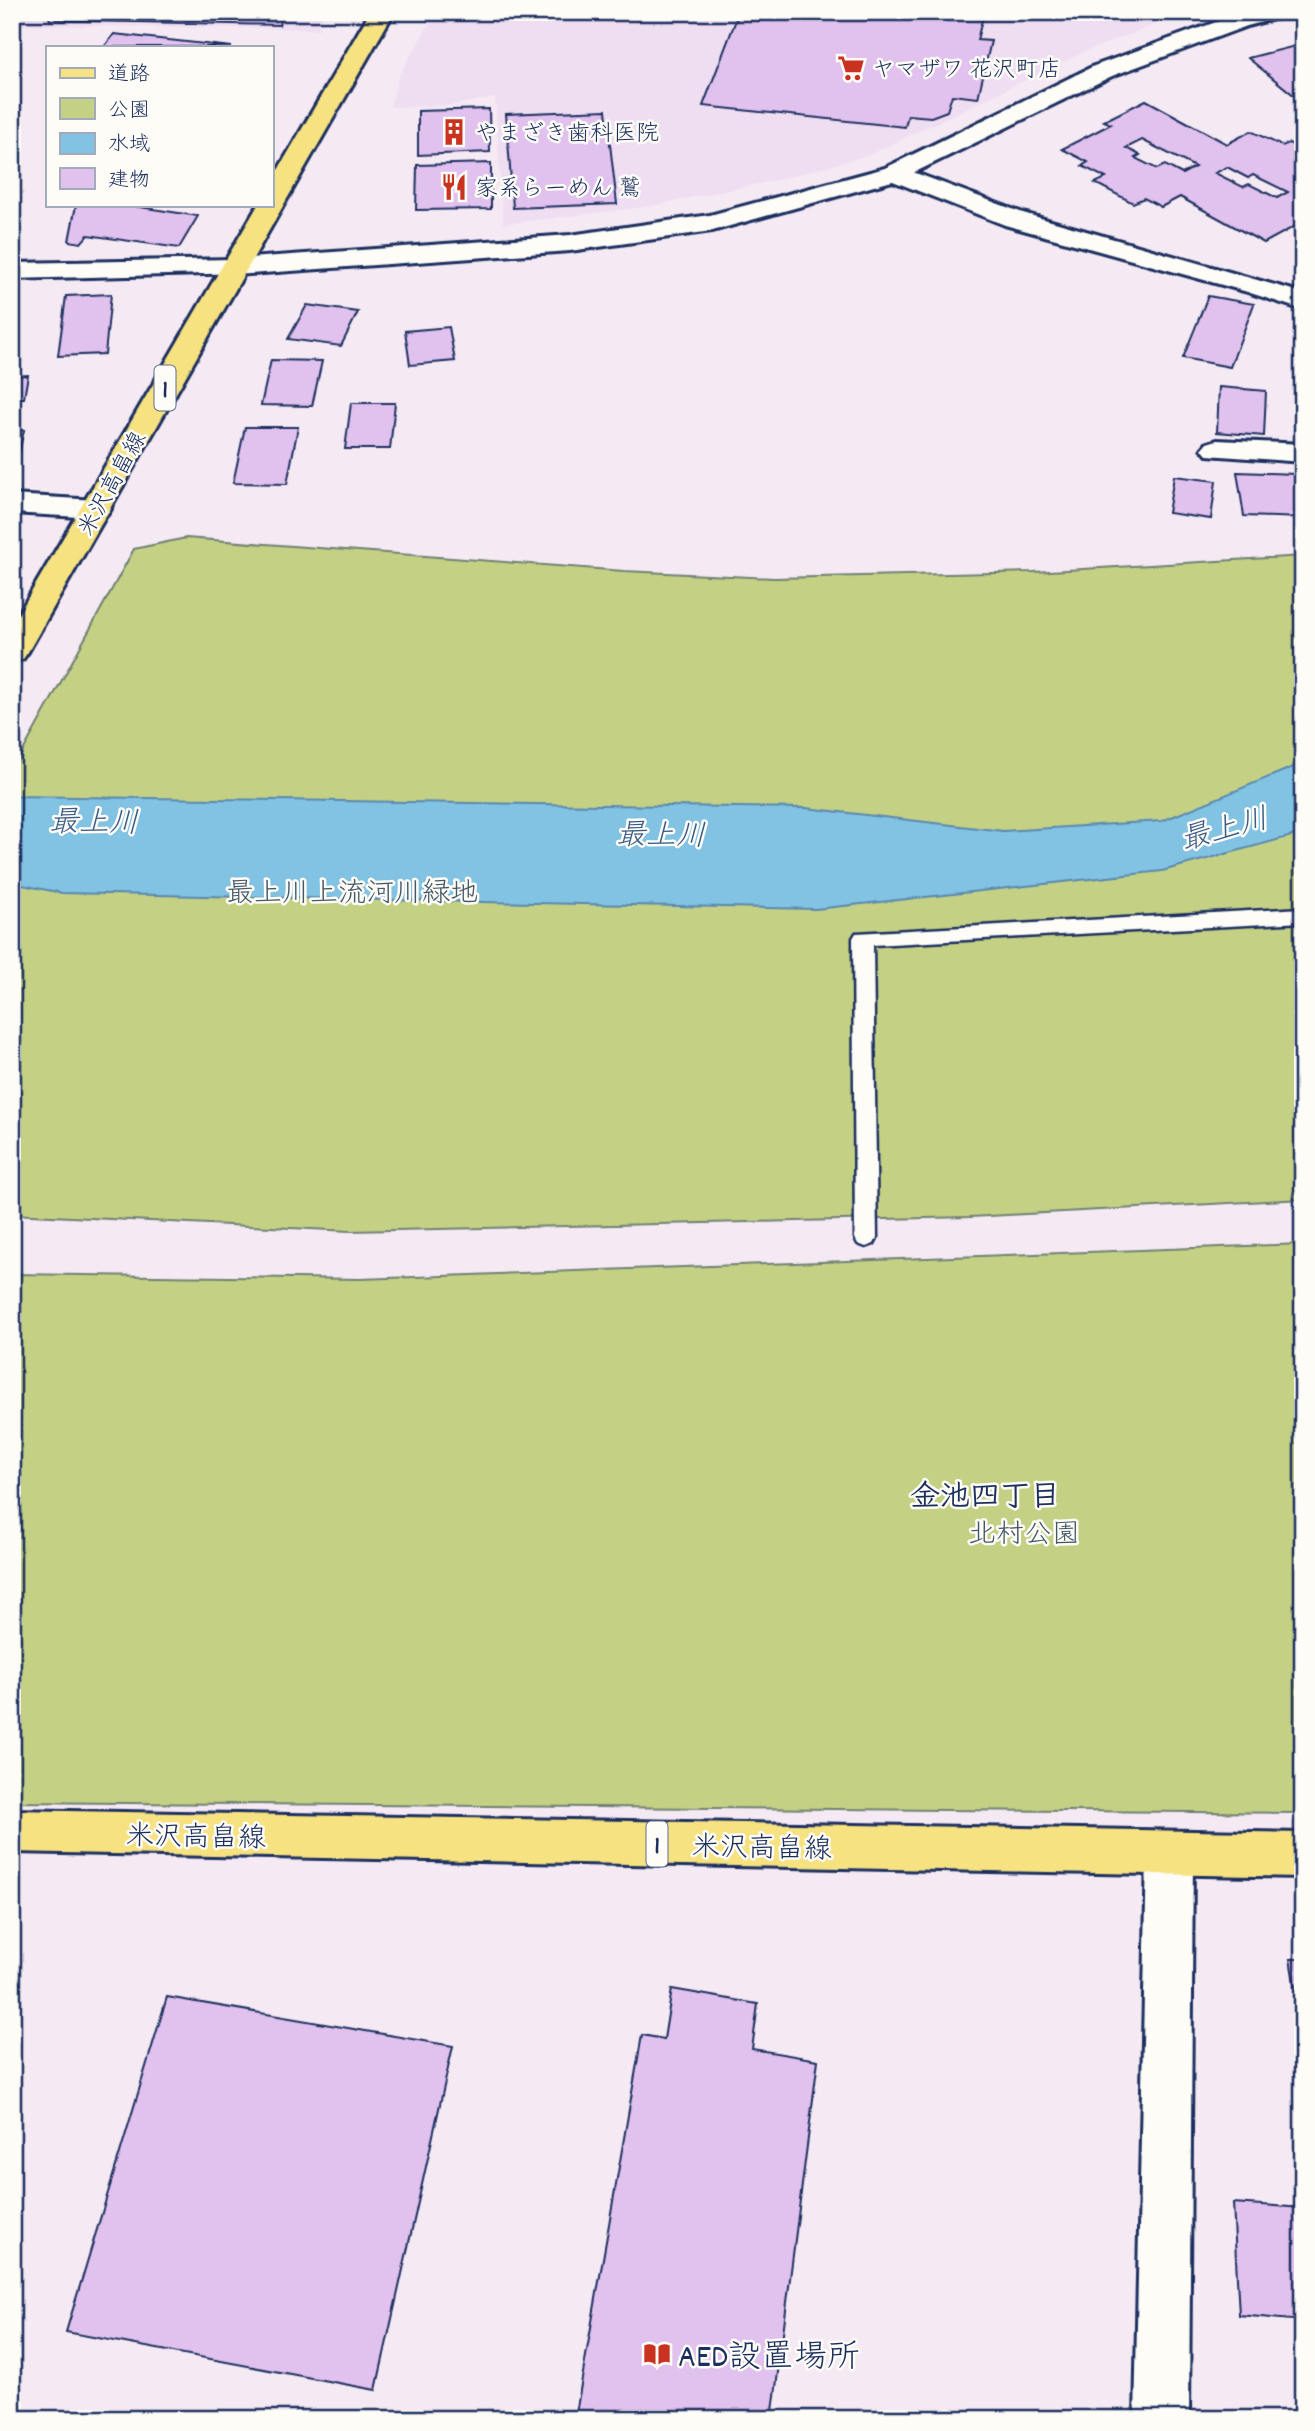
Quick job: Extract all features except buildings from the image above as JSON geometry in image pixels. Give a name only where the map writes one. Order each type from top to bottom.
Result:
[{"type":"main road","name":"米沢高畠線","points":[[273,201],[373,19]]},
{"type":"main road","name":"米沢高畠線","points":[[12,652],[76,546],[270,206]]},
{"type":"main road","name":"米沢高畠線","points":[[12,1831],[1303,1855]]},
{"type":"street","points":[[373,19],[396,12]]},
{"type":"street","points":[[12,271],[235,267],[570,243],[712,223],[894,173],[1104,71],[1239,21],[1273,12]]},
{"type":"street","points":[[894,173],[1013,219],[1254,285],[1303,302]]},
{"type":"street","points":[[1217,449],[1303,453]]},
{"type":"street","points":[[12,504],[96,509]]},
{"type":"street","points":[[1162,2419],[1170,1853]]},
{"type":"lane","points":[[866,1238],[863,938],[1303,915]]},
{"type":"shaded area","points":[[14,12],[324,12],[319,29],[18,25]]},
{"type":"shaded area","points":[[436,12],[1189,12],[1086,51],[869,155],[778,180],[646,207],[503,224],[495,98],[446,106],[390,107],[399,75]]},
{"type":"green space","name":"最上川上流河川緑地","points":[[186,538],[624,571],[774,578],[1033,572],[1303,556],[1303,1199],[970,1217],[350,1231],[12,1214],[12,771],[134,549]]},
{"type":"green space","name":"北村公園","points":[[1303,1244],[1303,1813],[12,1802],[12,1274],[360,1279]]},
{"type":"water","name":"最上川","points":[[1303,763],[1303,833],[1162,871],[816,909],[62,893],[12,883],[12,796],[806,808],[1003,831],[1162,821]]},
{"type":"place","name":"ヤマザワ 花沢町店","points":[[851,68]]},
{"type":"place","name":"やまざき歯科医院","points":[[454,132]]},
{"type":"place","name":"家系らーめん 鷲","points":[[454,187]]},
{"type":"place","name":"AED設置場所","points":[[657,2354]]},
{"type":"district","name":"金池四丁目","points":[[985,1495]]}]
